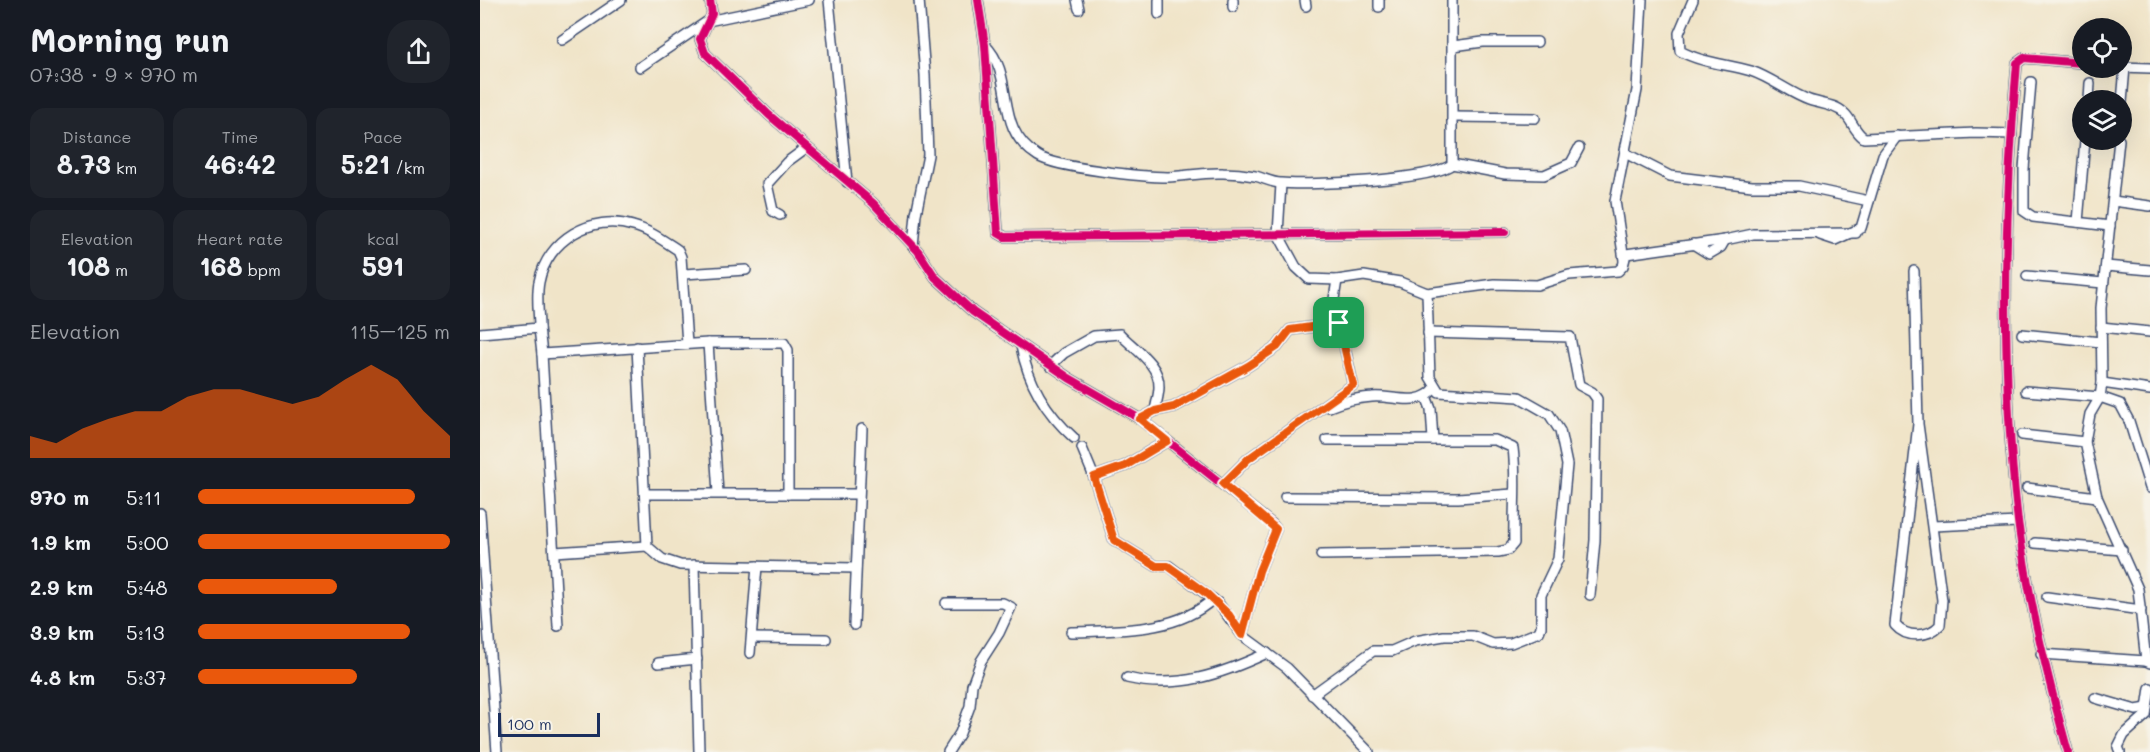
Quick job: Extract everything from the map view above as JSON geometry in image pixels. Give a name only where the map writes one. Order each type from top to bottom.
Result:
[{"type":"street","points":[[562,40],[621,0]]},
{"type":"street","points":[[710,0],[712,14],[700,39],[705,53],[806,147],[873,203],[913,246],[943,284],[973,312],[1050,366],[1140,419],[1276,529],[1259,571],[1242,635]]},
{"type":"street","points":[[640,68],[708,21],[809,0]]},
{"type":"street","points":[[829,0],[847,182]]},
{"type":"street","points":[[913,246],[916,214],[928,155],[919,0]]},
{"type":"street","points":[[978,0],[985,45],[998,233],[1005,237],[1200,237],[1278,234],[1371,236],[1505,232]]},
{"type":"street","points":[[1159,0],[1159,14]]},
{"type":"street","points":[[1452,0],[1454,117],[1452,164]]},
{"type":"street","points":[[1624,260],[1615,201],[1637,90],[1642,0]]},
{"type":"street","points":[[1693,0],[1679,33],[1680,51],[1700,60],[1752,72],[1785,86],[1806,99],[1835,108],[1844,113],[1856,132],[1864,138],[2012,134]]},
{"type":"street","points":[[1453,46],[1484,42],[1537,42]]},
{"type":"street","points":[[985,45],[996,56],[1009,121],[1019,142],[1039,157],[1059,164],[1082,168],[1167,177],[1204,172],[1239,174],[1281,183],[1341,183],[1408,177],[1438,172],[1452,164],[1505,174],[1544,175],[1572,163],[1579,148]]},
{"type":"street","points":[[2068,752],[2041,654],[2018,522],[2005,317],[2012,134],[2020,60],[2072,63]]},
{"type":"street","points":[[2132,67],[2150,68]]},
{"type":"street","points":[[2031,82],[2022,206],[2026,214],[2033,217],[2110,225]]},
{"type":"street","points":[[2090,83],[2090,90]]},
{"type":"street","points":[[1454,117],[1535,118]]},
{"type":"street","points":[[1281,183],[1278,234],[1301,274],[1309,279],[1337,280],[1364,276],[1400,282],[1427,293],[1494,284],[1537,285],[1569,275],[1618,271],[1623,266],[1626,254],[1693,244],[1709,254],[1721,247],[1725,240],[1753,234],[1856,233],[1861,228],[1883,155],[1897,136]]},
{"type":"street","points":[[780,215],[773,211],[767,184],[787,162],[806,147]]},
{"type":"street","points":[[2078,222],[2084,150]]},
{"type":"street","points":[[2041,654],[2148,662],[2138,589],[2097,497],[2085,442],[2090,414],[2100,397],[2102,383],[2103,283],[2118,150]]},
{"type":"street","points":[[1625,153],[1670,176],[1752,186],[1799,186],[1869,201]]},
{"type":"street","points":[[2113,201],[2150,206]]},
{"type":"street","points":[[558,626],[539,280],[552,251],[563,239],[584,228],[614,223],[640,228],[678,250],[684,274],[687,344]]},
{"type":"street","points":[[2106,266],[2150,270]]},
{"type":"street","points":[[684,274],[746,270]]},
{"type":"street","points":[[1914,271],[1918,424],[1942,600],[1941,620],[1935,631],[1926,634],[1904,633],[1895,626],[1918,424]]},
{"type":"street","points":[[2027,276],[2103,283]]},
{"type":"street","points":[[1223,484],[1248,459],[1353,385],[1334,299],[1337,280]]},
{"type":"street","points":[[1312,695],[1373,651],[1392,651],[1415,641],[1444,636],[1473,636],[1493,644],[1511,643],[1539,632],[1541,627],[1541,595],[1558,559],[1567,465],[1560,431],[1549,414],[1519,397],[1439,392],[1435,388],[1430,377],[1427,293]]},
{"type":"street","points":[[1140,419],[1155,411],[1174,407],[1248,366],[1277,347],[1290,330],[1339,323]]},
{"type":"street","points":[[2101,327],[2150,332]]},
{"type":"street","points":[[480,333],[540,328]]},
{"type":"street","points":[[1428,333],[1570,337],[1579,385],[1592,392],[1597,399],[1595,533],[1590,595]]},
{"type":"street","points":[[1050,366],[1064,353],[1094,336],[1120,334],[1135,346],[1155,373],[1159,384],[1155,411]]},
{"type":"street","points":[[2022,334],[2101,342]]},
{"type":"street","points":[[542,354],[708,343],[779,342],[787,345],[788,494]]},
{"type":"street","points":[[708,343],[718,493]]},
{"type":"street","points":[[1021,346],[1029,378],[1054,419],[1074,438]]},
{"type":"street","points":[[638,347],[647,546],[652,553],[674,564],[694,566],[856,568]]},
{"type":"street","points":[[2102,383],[2150,390]]},
{"type":"street","points":[[1312,414],[1354,399],[1373,397],[1411,399],[1426,396],[1435,388]]},
{"type":"street","points":[[2026,391],[2100,397],[2120,404],[2129,421],[2150,488]]},
{"type":"street","points":[[1426,396],[1431,410],[1433,440]]},
{"type":"street","points":[[855,625],[862,429]]},
{"type":"street","points":[[2022,435],[2085,442]]},
{"type":"street","points":[[1321,555],[1498,552],[1508,550],[1514,543],[1515,467],[1513,448],[1505,443],[1495,440],[1327,440]]},
{"type":"street","points":[[1094,477],[1125,466],[1167,441]]},
{"type":"street","points":[[1082,448],[1094,477],[1114,540],[1156,566],[1168,566],[1213,599],[1229,615],[1242,635],[1287,668],[1369,752]]},
{"type":"street","points":[[2138,453],[2150,454]]},
{"type":"street","points":[[2027,488],[2097,497]]},
{"type":"street","points":[[645,494],[858,494]]},
{"type":"street","points":[[1284,497],[1458,498],[1513,494]]},
{"type":"street","points":[[480,513],[497,752]]},
{"type":"street","points":[[1933,526],[2018,522]]},
{"type":"street","points":[[2035,543],[2122,550]]},
{"type":"street","points":[[554,552],[647,546]]},
{"type":"street","points":[[694,566],[699,752]]},
{"type":"street","points":[[750,653],[757,566]]},
{"type":"street","points":[[2047,597],[2141,610]]},
{"type":"street","points":[[1071,632],[1156,626],[1190,615],[1213,599]]},
{"type":"street","points":[[945,603],[1002,603],[1011,607],[999,633],[981,661],[972,685],[970,706],[960,733],[948,752]]},
{"type":"street","points":[[752,638],[826,639]]},
{"type":"street","points":[[1127,678],[1150,684],[1191,681],[1267,653]]},
{"type":"street","points":[[657,663],[697,659]]},
{"type":"street","points":[[2120,752],[2118,747],[2124,735],[2148,713],[2150,688]]},
{"type":"street","points":[[2095,698],[2148,713]]},
{"type":"cycle path","points":[[710,0],[712,14],[700,39],[705,53],[769,115],[873,203],[918,251],[935,277],[973,312],[1069,378],[1140,419],[1272,524],[1276,529],[1259,571],[1242,635]]},
{"type":"cycle path","points":[[978,0],[985,45],[998,233],[1005,237],[1505,232]]},
{"type":"cycle path","points":[[2068,752],[2039,637],[2018,521],[2008,407],[2006,292],[2009,177],[2017,63],[2024,58],[2072,62]]},
{"type":"route","points":[[1339,323],[1347,348],[1353,385],[1248,459],[1223,484],[1276,529],[1259,571],[1242,635],[1229,615],[1207,594],[1198,590],[1168,566],[1156,566],[1141,558],[1130,547],[1114,540],[1094,477],[1111,469],[1125,466],[1167,441],[1140,419],[1155,411],[1168,410],[1248,366],[1277,347],[1290,330],[1315,324],[1322,326],[1339,323]]}]
